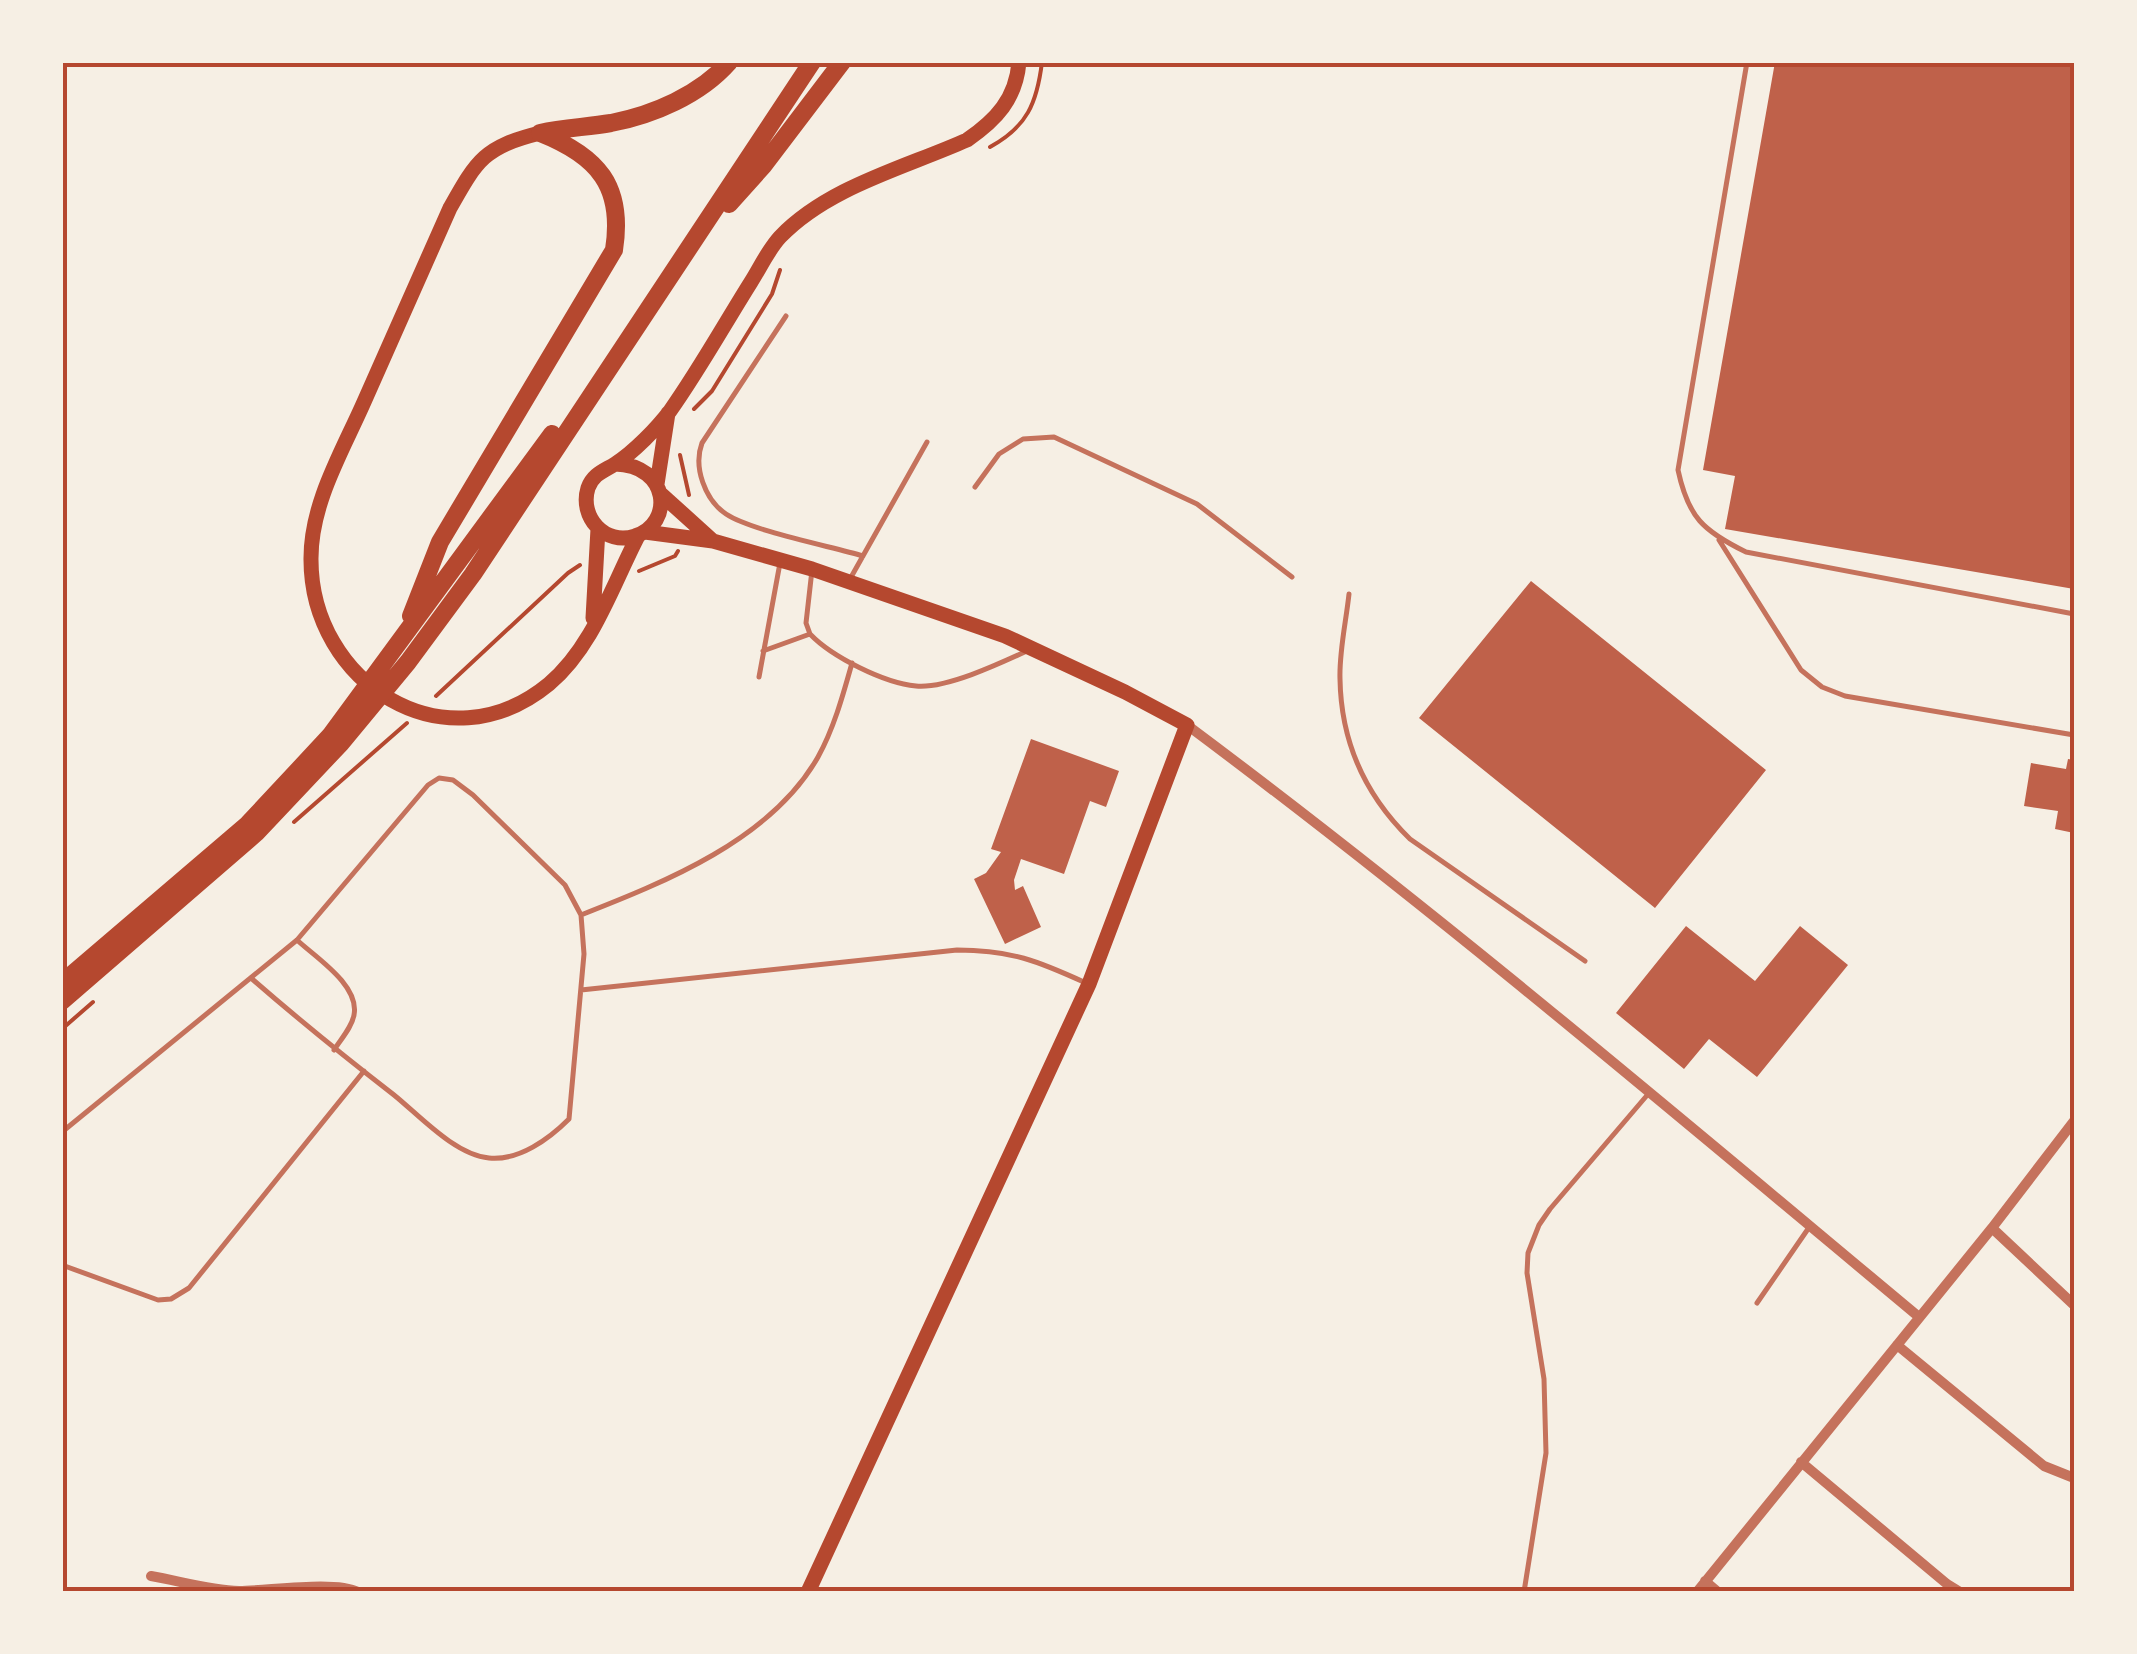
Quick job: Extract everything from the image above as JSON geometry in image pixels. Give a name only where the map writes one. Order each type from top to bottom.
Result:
[{"type":"main road","points":[[668,413],[659,489],[661,504],[655,520],[641,534],[621,568],[574,658],[549,684],[524,700],[468,718],[418,712],[372,689],[352,670],[334,646],[313,593],[311,557],[322,498],[450,208],[472,168],[488,152],[508,142],[612,123],[675,102],[716,77],[729,62]]},
{"type":"main road","points":[[62,982],[248,824],[330,736],[568,412],[798,62]]},
{"type":"main road","points":[[62,1000],[256,833],[408,662],[473,574],[812,62]]},
{"type":"main road","points":[[689,249],[763,166],[842,62]]},
{"type":"main road","points":[[808,1592],[1089,984],[1188,725],[1006,636],[812,569],[713,541],[641,534],[613,537],[598,529],[588,512],[587,492],[597,474],[615,464],[668,413],[778,239],[822,203],[967,140],[989,125],[1005,109],[1019,62]]},
{"type":"main road","points":[[402,638],[440,542],[614,250],[618,225],[614,200],[604,176],[587,157],[566,143],[540,134]]},
{"type":"main road","points":[[615,464],[632,464],[644,470],[713,541]]},
{"type":"main road","points":[[593,627],[598,529]]},
{"type":"street","points":[[1188,725],[1318,824],[1649,1092],[1919,1317]]},
{"type":"street","points":[[1697,1592],[2074,1121]]},
{"type":"street","points":[[1992,1228],[2074,1305]]},
{"type":"street","points":[[1897,1345],[2044,1466],[2074,1478]]},
{"type":"street","points":[[1802,1462],[1960,1592]]},
{"type":"street","points":[[152,1576],[235,1591],[352,1588],[358,1592]]},
{"type":"street","points":[[1705,1581],[1718,1592]]},
{"type":"lane","points":[[1746,62],[1678,470],[1684,498],[1698,522],[1717,538],[1746,552],[2074,614]]},
{"type":"lane","points":[[786,316],[702,443],[698,453],[702,480],[714,504],[735,519],[863,556]]},
{"type":"lane","points":[[975,487],[999,454],[1023,439],[1054,437],[1197,504],[1292,578]]},
{"type":"lane","points":[[848,582],[927,442]]},
{"type":"lane","points":[[1717,538],[1801,670],[1822,687],[1845,696],[2074,735]]},
{"type":"lane","points":[[759,677],[781,560]]},
{"type":"lane","points":[[812,569],[806,623],[810,634],[852,664],[917,686],[978,674],[1032,649]]},
{"type":"lane","points":[[1349,594],[1340,678],[1353,755],[1369,790],[1386,815],[1410,839],[1586,961]]},
{"type":"lane","points":[[763,651],[810,634]]},
{"type":"lane","points":[[581,915],[732,843],[782,802],[818,758],[840,708],[852,664]]},
{"type":"lane","points":[[62,1132],[297,940],[428,785],[439,778],[452,780],[473,796],[565,886],[581,915],[584,928],[569,1119],[536,1144],[508,1158],[484,1158],[456,1144],[334,1050],[251,978]]},
{"type":"lane","points":[[297,940],[347,987],[355,1003],[354,1019],[334,1050]]},
{"type":"lane","points":[[580,990],[957,950],[996,950],[1033,959],[1089,984]]},
{"type":"lane","points":[[62,1265],[158,1300],[172,1298],[189,1288],[364,1072]]},
{"type":"lane","points":[[1524,1592],[1546,1453],[1544,1379],[1527,1273],[1528,1253],[1539,1224],[1550,1209],[1649,1092]]},
{"type":"lane","points":[[1757,1303],[1810,1226]]},
{"type":"path","points":[[986,149],[1012,135],[1038,96],[1042,62]]},
{"type":"path","points":[[688,416],[712,390],[772,294],[781,268]]},
{"type":"path","points":[[679,452],[692,508],[688,519]]},
{"type":"path","points":[[621,568],[643,572],[676,556],[684,537]]},
{"type":"path","points":[[428,704],[568,573],[584,563],[596,565]]},
{"type":"path","points":[[290,825],[414,717]]},
{"type":"path","points":[[62,1028],[105,990]]},
{"type":"building","points":[[1775,62],[2074,62],[2074,589],[1725,529],[1735,476],[1703,470]]},
{"type":"building","points":[[1531,581],[1766,770],[1655,908],[1419,718]]},
{"type":"building","points":[[1031,739],[1119,771],[1106,807],[1090,801],[1064,874],[1021,859],[1015,890],[1023,886],[1041,927],[1005,944],[974,879],[986,873],[1001,852],[991,849]]},
{"type":"building","points":[[2068,759],[2074,760],[2074,833],[2055,829],[2058,811],[2024,806],[2031,763],[2066,769]]},
{"type":"building","points":[[1686,926],[1755,981],[1800,926],[1848,965],[1757,1077],[1709,1039],[1684,1069],[1616,1013]]}]
